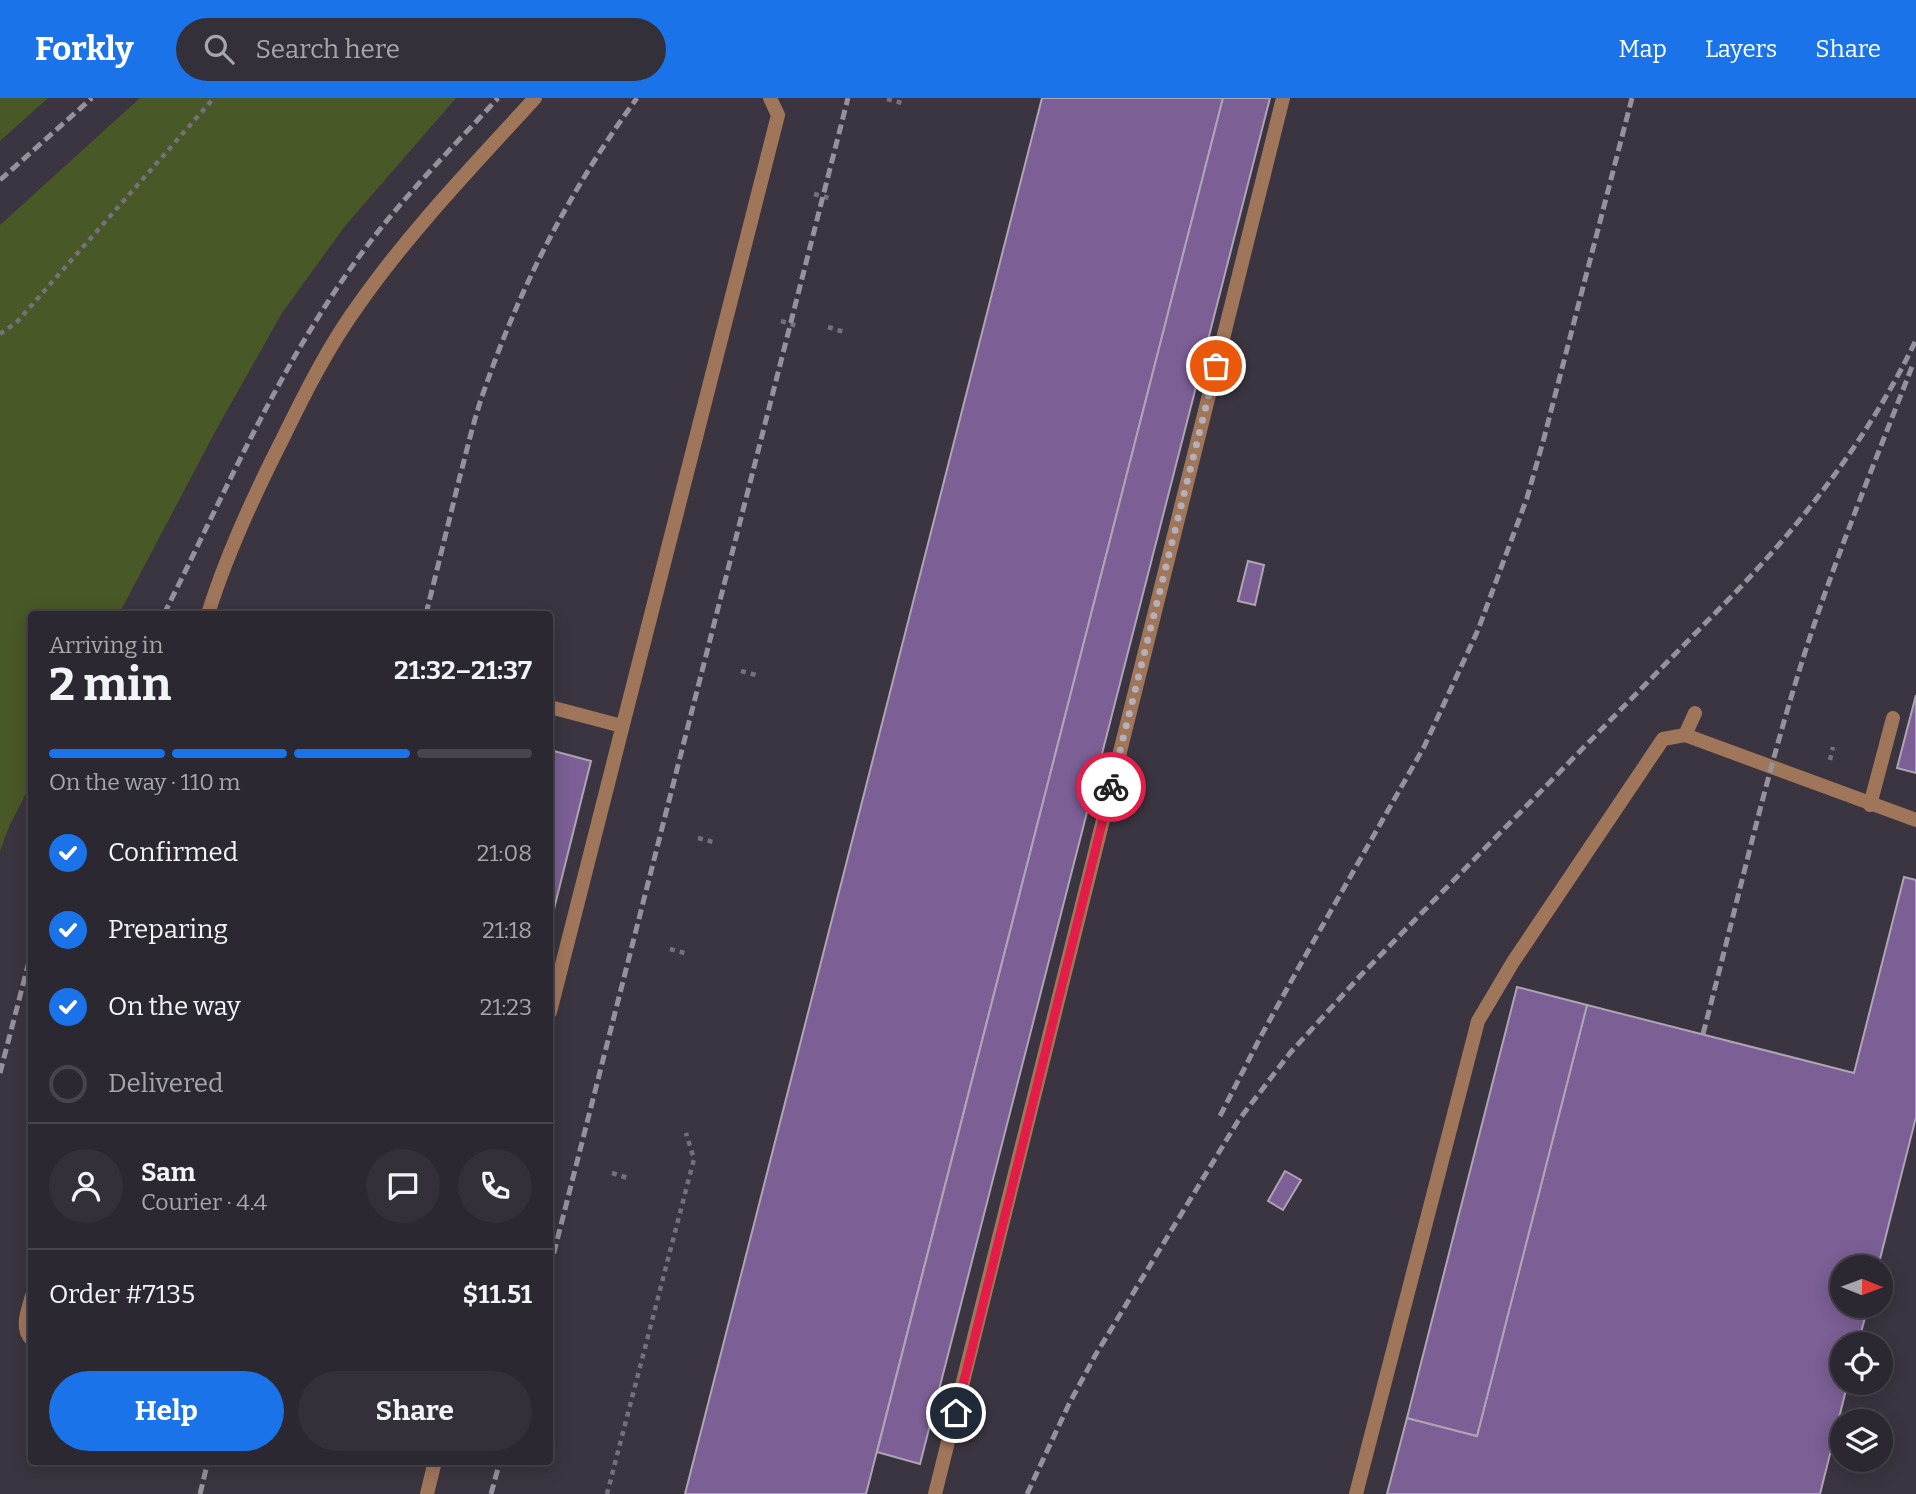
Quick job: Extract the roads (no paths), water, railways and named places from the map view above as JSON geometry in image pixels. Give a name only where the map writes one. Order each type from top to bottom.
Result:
[{"type":"lane","points":[[209,611],[253,499],[321,365],[357,306],[439,203],[536,98]]},
{"type":"lane","points":[[553,1000],[778,115],[771,98]]},
{"type":"lane","points":[[935,1494],[1283,98]]},
{"type":"lane","points":[[553,708],[622,726]]},
{"type":"lane","points":[[1685,735],[1695,713]]},
{"type":"lane","points":[[1870,805],[1893,718]]},
{"type":"lane","points":[[1356,1494],[1478,1021],[1513,962],[1663,738],[1685,735],[1916,820]]},
{"type":"lane","points":[[28,1315],[25,1328],[28,1336]]},
{"type":"lane","points":[[427,1494],[433,1465]]},
{"type":"railway","points":[[0,180],[92,98]]},
{"type":"railway","points":[[165,611],[256,428],[306,336],[334,292],[395,211],[498,98]]},
{"type":"railway","points":[[427,611],[474,422],[499,349],[550,237],[591,166],[637,98]]},
{"type":"railway","points":[[553,1256],[848,98]]},
{"type":"railway","points":[[1220,1116],[1299,967],[1424,747],[1478,630],[1527,498],[1632,98]]},
{"type":"railway","points":[[1027,1494],[1069,1404],[1096,1354],[1238,1121],[1290,1053],[1361,975],[1728,600],[1782,541],[1856,444],[1898,376],[1916,340]]},
{"type":"railway","points":[[1703,1034],[1765,791],[1807,646],[1913,364]]},
{"type":"railway","points":[[0,1073],[28,965]]},
{"type":"railway","points":[[200,1494],[207,1465]]},
{"type":"railway","points":[[491,1494],[499,1465]]}]
